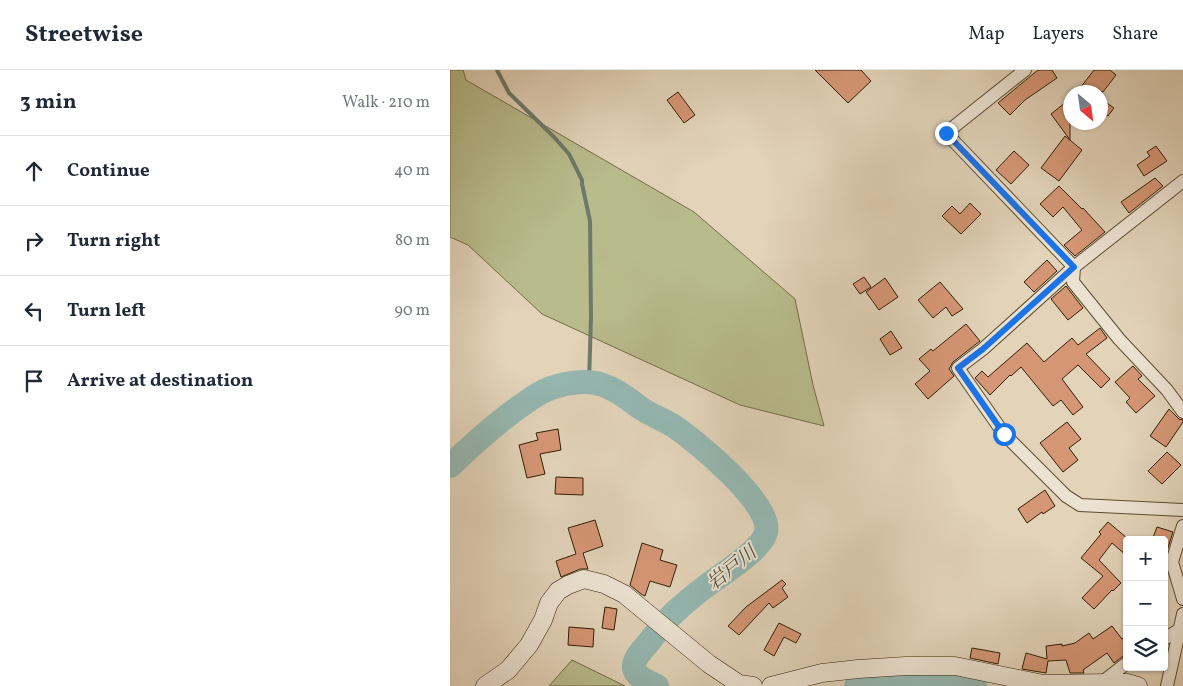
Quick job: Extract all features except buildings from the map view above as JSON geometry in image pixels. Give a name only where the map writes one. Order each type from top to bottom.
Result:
[{"type":"street","points":[[1022,71],[946,133],[1074,267],[1073,282],[1119,339],[1167,390],[1183,412]]},
{"type":"street","points":[[1183,181],[1074,267],[983,349],[958,368],[1004,434],[1066,496],[1080,505],[1183,510]]},
{"type":"street","points":[[1183,526],[1172,562],[1183,599]]},
{"type":"street","points":[[485,686],[508,670],[529,645],[558,591],[584,579],[604,584],[624,594],[709,664],[740,684],[753,686]]},
{"type":"street","points":[[1167,686],[1183,614]]},
{"type":"street","points":[[1168,637],[1180,630]]},
{"type":"street","points":[[772,686],[822,673],[858,668],[906,666],[955,666],[1044,684],[1128,683],[1138,686]]},
{"type":"street","points":[[1101,683],[1123,666]]},
{"type":"green space","points":[[450,70],[463,70],[466,80],[694,212],[795,299],[813,385],[824,426],[740,405],[542,314],[468,245],[450,237]]},
{"type":"green space","points":[[572,660],[625,686],[549,686]]},
{"type":"waterway","points":[[497,70],[509,93],[569,154],[582,180],[590,221],[591,317],[589,382]]},
{"type":"waterway","name":"岩戸川","points":[[450,466],[494,426],[538,394],[566,384],[589,382],[614,390],[645,411],[683,432],[730,473],[757,505],[765,520],[766,532],[763,539],[749,554],[672,615],[639,654],[634,665],[635,671],[643,679],[657,686]]},
{"type":"waterway","name":"岩戸川","points":[[856,686],[906,677],[975,686]]},
{"type":"route","points":[[946,133],[1074,267],[983,349],[958,368],[1004,434]]}]
